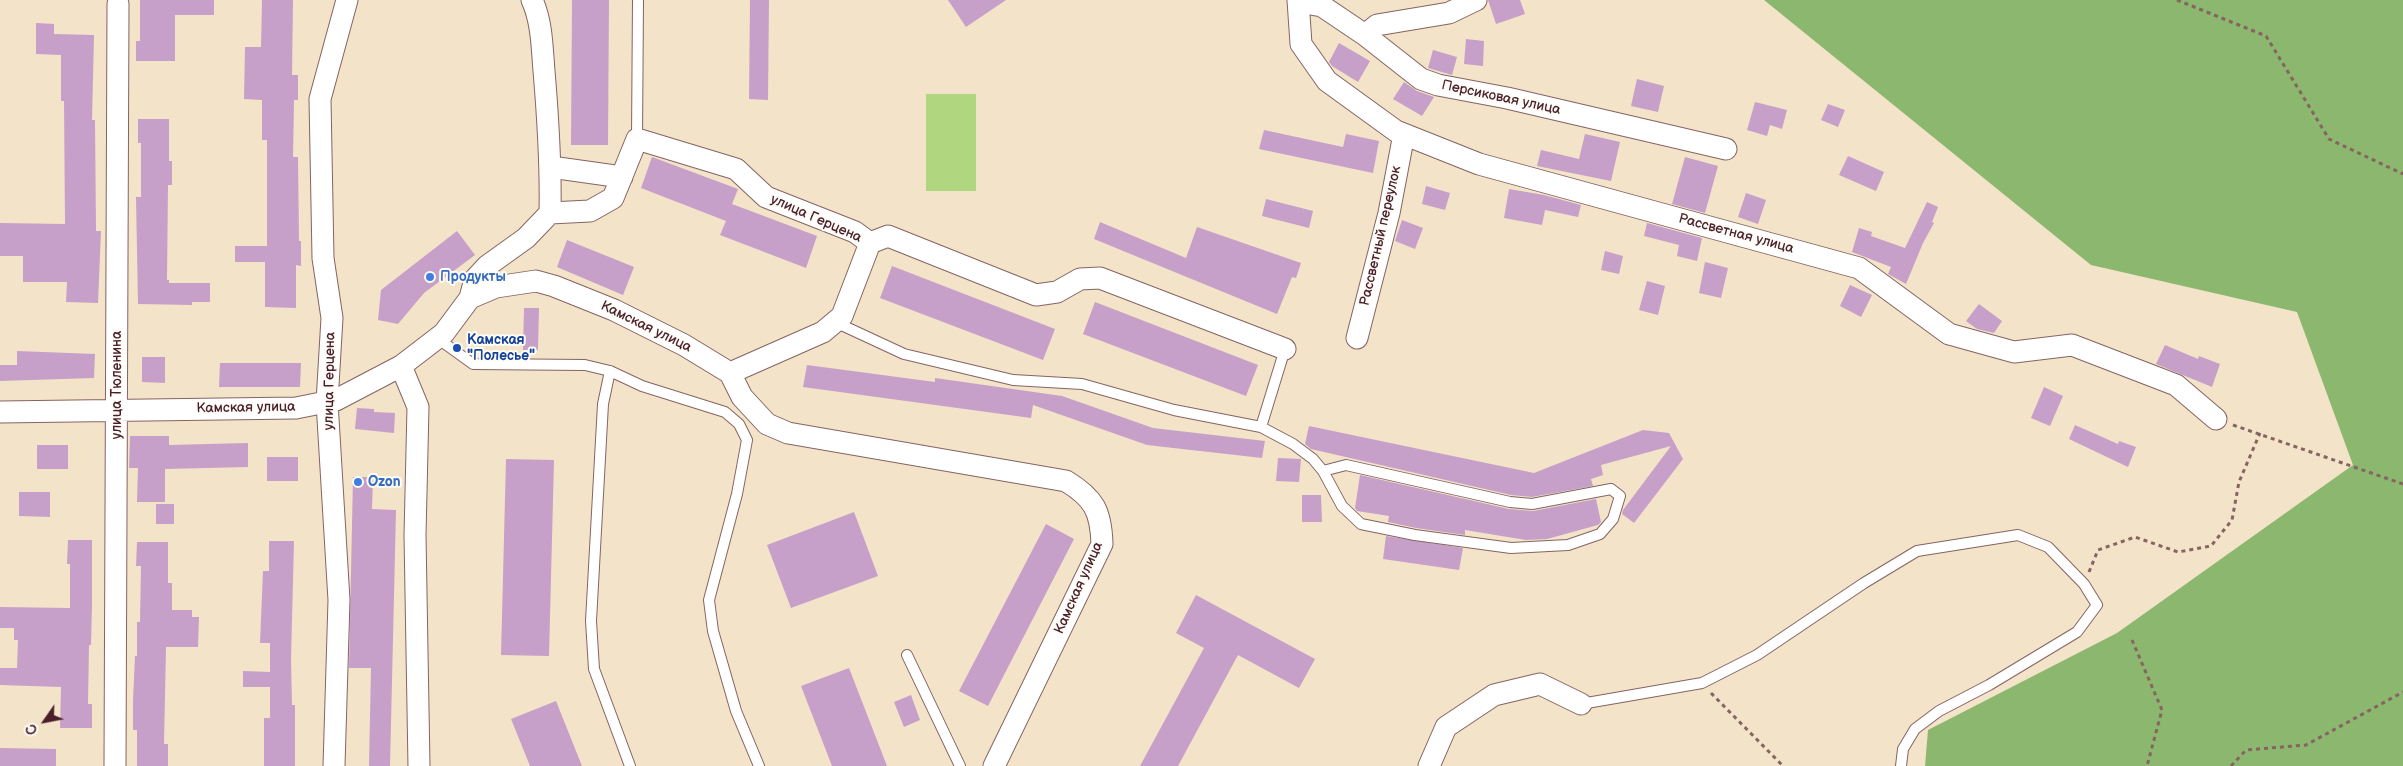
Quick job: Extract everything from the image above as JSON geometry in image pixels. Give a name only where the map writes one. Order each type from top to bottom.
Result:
[{"type":"street","name":"улица Герцена","points":[[334,766],[339,600],[327,402],[332,318],[323,258],[320,99],[348,0]]},
{"type":"street","points":[[470,298],[474,279],[486,266],[526,238],[550,213],[551,167],[539,18],[533,0]]},
{"type":"street","points":[[1365,35],[1377,25],[1449,13],[1476,0]]},
{"type":"street","name":"Персиковая улица","points":[[1298,1],[1322,6],[1365,35],[1421,78],[1438,85],[1507,98],[1726,148]]},
{"type":"street","name":"Рассветная улица","points":[[1298,1],[1302,44],[1327,81],[1396,131],[1479,164],[1859,268],[1949,334],[2014,352],[2072,345],[2176,385],[2216,419]]},
{"type":"street","name":"улица Тюленина","points":[[115,766],[118,410],[118,4]]},
{"type":"street","name":"Рассветный переулок","points":[[1357,338],[1389,213],[1404,134]]},
{"type":"street","name":"улица Герцена","points":[[638,139],[736,169],[766,197],[855,232],[870,243]]},
{"type":"street","points":[[550,213],[590,211],[613,198],[638,139]]},
{"type":"street","points":[[551,167],[622,177]]},
{"type":"street","points":[[730,373],[823,332],[842,316],[870,243],[888,236],[1036,295],[1057,292],[1080,279],[1100,278],[1285,349]]},
{"type":"street","name":"Камская улица","points":[[0,412],[296,408],[336,400],[401,366],[444,332],[470,298],[496,287],[536,281],[554,286],[614,310],[684,345],[730,373],[742,397],[767,424],[788,433],[1066,481],[1084,492],[1093,504],[1101,521],[1102,544],[994,766]]},
{"type":"street","points":[[401,366],[418,407],[415,535],[419,766]]},
{"type":"street","points":[[1429,766],[1446,727],[1494,695],[1540,684],[1581,704]]},
{"type":"lane","points":[[638,0],[638,139]]},
{"type":"lane","points":[[835,322],[904,354],[1013,380],[1082,384],[1174,410],[1262,427],[1292,444],[1313,460],[1324,471],[1342,506],[1362,524],[1415,535],[1511,548],[1568,545],[1600,534],[1613,519],[1620,496],[1611,489],[1532,504],[1510,502],[1346,465],[1324,471]]},
{"type":"lane","points":[[437,338],[473,364],[585,365],[610,371],[642,386],[725,412],[739,424],[747,440],[737,494],[709,600],[713,631],[736,710],[759,766]]},
{"type":"lane","points":[[1262,427],[1285,349]]},
{"type":"lane","points":[[610,371],[603,404],[591,621],[594,669],[630,766]]},
{"type":"lane","points":[[1581,704],[1702,683],[1757,655],[1864,583],[1918,551],[2018,535],[2048,547],[2084,584],[2097,605],[2077,632],[1989,685],[1939,711],[1915,729],[1904,749],[1901,766]]},
{"type":"lane","points":[[906,655],[960,766]]},
{"type":"path","points":[[2177,0],[2266,36],[2329,138],[2403,174]]},
{"type":"path","points":[[2216,419],[2403,484]]},
{"type":"path","points":[[2084,584],[2098,550],[2135,537],[2178,552],[2211,546],[2232,520],[2239,482],[2260,433]]},
{"type":"path","points":[[2132,640],[2162,710],[2146,766]]},
{"type":"path","points":[[1702,683],[1783,766]]},
{"type":"path","points":[[2231,766],[2246,750],[2306,745],[2403,692]]},
{"type":"green space","points":[[1764,0],[2403,0],[2403,766],[1925,766],[1928,730],[2117,633],[2353,465],[2297,312],[2091,265]]},
{"type":"green space","points":[[926,94],[976,94],[976,191],[926,191]]},
{"type":"building","points":[[140,0],[214,0],[214,15],[175,15],[175,61],[136,61],[136,41],[140,41]]},
{"type":"building","points":[[262,0],[293,0],[292,75],[298,75],[298,100],[294,100],[293,157],[298,157],[299,241],[301,241],[301,266],[296,265],[296,308],[265,307],[265,262],[235,262],[235,246],[267,246],[267,140],[262,140],[262,100],[244,99],[245,47],[261,47]]},
{"type":"building","points":[[572,0],[609,0],[608,145],[571,145]]},
{"type":"building","points":[[750,0],[769,0],[768,100],[749,99]]},
{"type":"building","points":[[948,0],[1006,0],[966,27]]},
{"type":"building","points":[[1488,0],[1520,0],[1525,14],[1496,24]]},
{"type":"building","points":[[36,23],[54,24],[54,34],[94,35],[92,120],[95,120],[96,231],[101,231],[98,303],[66,302],[67,282],[23,282],[23,256],[0,256],[0,223],[65,224],[64,101],[61,101],[61,55],[36,54]]},
{"type":"building","points":[[1466,39],[1484,41],[1483,66],[1464,64]]},
{"type":"building","points":[[1339,43],[1370,61],[1358,82],[1332,66],[1329,62]]},
{"type":"building","points":[[1433,50],[1457,57],[1452,75],[1428,68]]},
{"type":"building","points":[[1637,79],[1664,86],[1658,112],[1631,106]]},
{"type":"building","points":[[1404,82],[1417,91],[1434,97],[1422,116],[1393,99]]},
{"type":"building","points":[[1755,102],[1787,110],[1782,129],[1770,125],[1767,136],[1747,130]]},
{"type":"building","points":[[1828,104],[1845,110],[1838,127],[1821,120]]},
{"type":"building","points":[[138,119],[169,119],[169,161],[172,161],[172,185],[168,185],[167,280],[169,280],[169,283],[210,283],[210,302],[192,302],[192,305],[138,304],[136,197],[141,197],[141,143],[138,143]]},
{"type":"building","points":[[1264,130],[1343,147],[1346,134],[1379,141],[1373,173],[1259,149]]},
{"type":"building","points":[[1585,134],[1620,142],[1611,181],[1537,166],[1541,150],[1579,159]]},
{"type":"building","points":[[1848,156],[1884,172],[1876,191],[1839,175]]},
{"type":"building","points":[[652,157],[738,189],[732,204],[817,236],[806,268],[720,235],[726,221],[641,188]]},
{"type":"building","points":[[1685,157],[1718,166],[1705,213],[1672,204]]},
{"type":"building","points":[[1426,186],[1450,193],[1445,210],[1422,204]]},
{"type":"building","points":[[1509,189],[1544,195],[1581,205],[1578,217],[1545,210],[1542,225],[1504,218]]},
{"type":"building","points":[[1746,193],[1766,200],[1758,224],[1738,217]]},
{"type":"building","points":[[1266,199],[1313,211],[1309,228],[1262,216]]},
{"type":"building","points":[[1927,202],[1938,207],[1932,222],[1934,223],[1923,243],[1906,284],[1888,274],[1891,267],[1852,252],[1859,228],[1872,232],[1871,236],[1905,248]]},
{"type":"building","points":[[1402,220],[1423,228],[1415,249],[1395,241]]},
{"type":"building","points":[[1100,222],[1186,258],[1197,227],[1301,263],[1296,278],[1292,277],[1277,314],[1094,239]]},
{"type":"building","points":[[1647,223],[1702,238],[1697,261],[1677,256],[1679,245],[1644,236]]},
{"type":"building","points":[[457,231],[475,255],[424,293],[398,324],[378,320],[381,290]]},
{"type":"building","points":[[567,240],[634,267],[623,295],[557,267]]},
{"type":"building","points":[[1605,251],[1623,256],[1619,274],[1601,270]]},
{"type":"building","points":[[1705,262],[1728,268],[1721,298],[1699,293]]},
{"type":"building","points":[[892,266],[1055,329],[1043,360],[880,298]]},
{"type":"building","points":[[1647,281],[1665,286],[1658,315],[1639,310]]},
{"type":"building","points":[[1850,285],[1872,295],[1861,317],[1840,306]]},
{"type":"building","points":[[1095,302],[1258,365],[1246,396],[1083,334]]},
{"type":"building","points":[[1979,304],[2002,321],[1994,333],[1977,329],[1966,321]]},
{"type":"building","points":[[524,308],[539,308],[538,350],[523,350]]},
{"type":"building","points":[[2165,345],[2198,359],[2199,356],[2220,364],[2212,387],[2156,364]]},
{"type":"building","points":[[17,351],[95,354],[94,378],[0,381],[0,365],[17,365]]},
{"type":"building","points":[[142,357],[165,357],[165,383],[142,382]]},
{"type":"building","points":[[220,363],[301,363],[300,387],[219,387]]},
{"type":"building","points":[[807,365],[935,382],[935,378],[1062,396],[1153,428],[1265,441],[1262,458],[1147,445],[1033,405],[1031,418],[803,387]]},
{"type":"building","points":[[2044,387],[2063,396],[2050,426],[2031,418]]},
{"type":"building","points":[[357,408],[374,409],[374,412],[395,413],[394,433],[355,429]]},
{"type":"building","points":[[2075,425],[2118,444],[2119,441],[2136,447],[2128,467],[2069,439]]},
{"type":"building","points":[[1309,426],[1534,473],[1643,430],[1669,433],[1683,459],[1634,523],[1622,514],[1623,510],[1671,446],[1601,465],[1603,475],[1591,479],[1593,486],[1532,497],[1511,495],[1311,449],[1305,444]]},
{"type":"building","points":[[130,436],[169,436],[169,445],[248,443],[248,467],[165,469],[165,502],[137,502],[138,468],[129,468]]},
{"type":"building","points":[[37,445],[68,445],[68,469],[37,469]]},
{"type":"building","points":[[267,457],[298,457],[298,481],[267,481]]},
{"type":"building","points":[[1278,458],[1301,459],[1299,482],[1276,481]]},
{"type":"building","points":[[506,459],[554,460],[549,656],[501,655]]},
{"type":"building","points":[[1360,475],[1509,509],[1533,511],[1596,499],[1601,522],[1598,525],[1547,539],[1526,540],[1465,530],[1465,535],[1416,528],[1388,522],[1389,516],[1357,511],[1355,508]]},
{"type":"building","points":[[353,477],[373,477],[372,509],[396,510],[390,766],[369,766],[371,668],[349,668]]},
{"type":"building","points":[[19,492],[50,492],[50,517],[19,516]]},
{"type":"building","points":[[1302,495],[1321,495],[1322,522],[1302,522]]},
{"type":"building","points":[[156,504],[174,504],[174,524],[156,524]]},
{"type":"building","points":[[854,512],[878,576],[791,608],[767,545]]},
{"type":"building","points":[[1046,524],[1074,539],[988,706],[959,691]]},
{"type":"building","points":[[1386,536],[1463,548],[1459,570],[1383,559]]},
{"type":"building","points":[[68,540],[92,540],[91,645],[89,645],[88,704],[92,704],[92,728],[60,728],[61,687],[0,685],[0,668],[17,668],[18,640],[14,640],[14,628],[0,628],[0,607],[70,608],[70,564],[67,564]]},
{"type":"building","points":[[269,541],[294,541],[291,659],[292,705],[295,705],[295,766],[264,766],[264,718],[270,718],[270,687],[243,687],[243,671],[270,672],[270,643],[260,643],[263,571],[269,571]]},
{"type":"building","points":[[137,542],[168,542],[168,583],[172,583],[172,610],[192,610],[192,617],[199,617],[198,647],[166,647],[164,744],[168,744],[168,766],[137,766],[137,730],[133,730],[133,700],[135,656],[137,656],[137,622],[140,622],[141,566],[136,566]]},
{"type":"building","points":[[1196,595],[1315,659],[1299,688],[1238,655],[1178,766],[1140,766],[1204,648],[1176,633]]},
{"type":"building","points":[[849,668],[887,766],[832,766],[801,686]]},
{"type":"building","points":[[911,695],[920,720],[904,727],[894,702]]},
{"type":"building","points":[[556,701],[582,766],[530,766],[511,719]]},
{"type":"building","points":[[0,748],[56,749],[56,766],[0,766]]},
{"type":"place","name":"Продукты","points":[[430,277]]},
{"type":"place","name":"Камская \"Полесье\"","points":[[457,348]]},
{"type":"place","name":"Ozon","points":[[358,482]]}]
